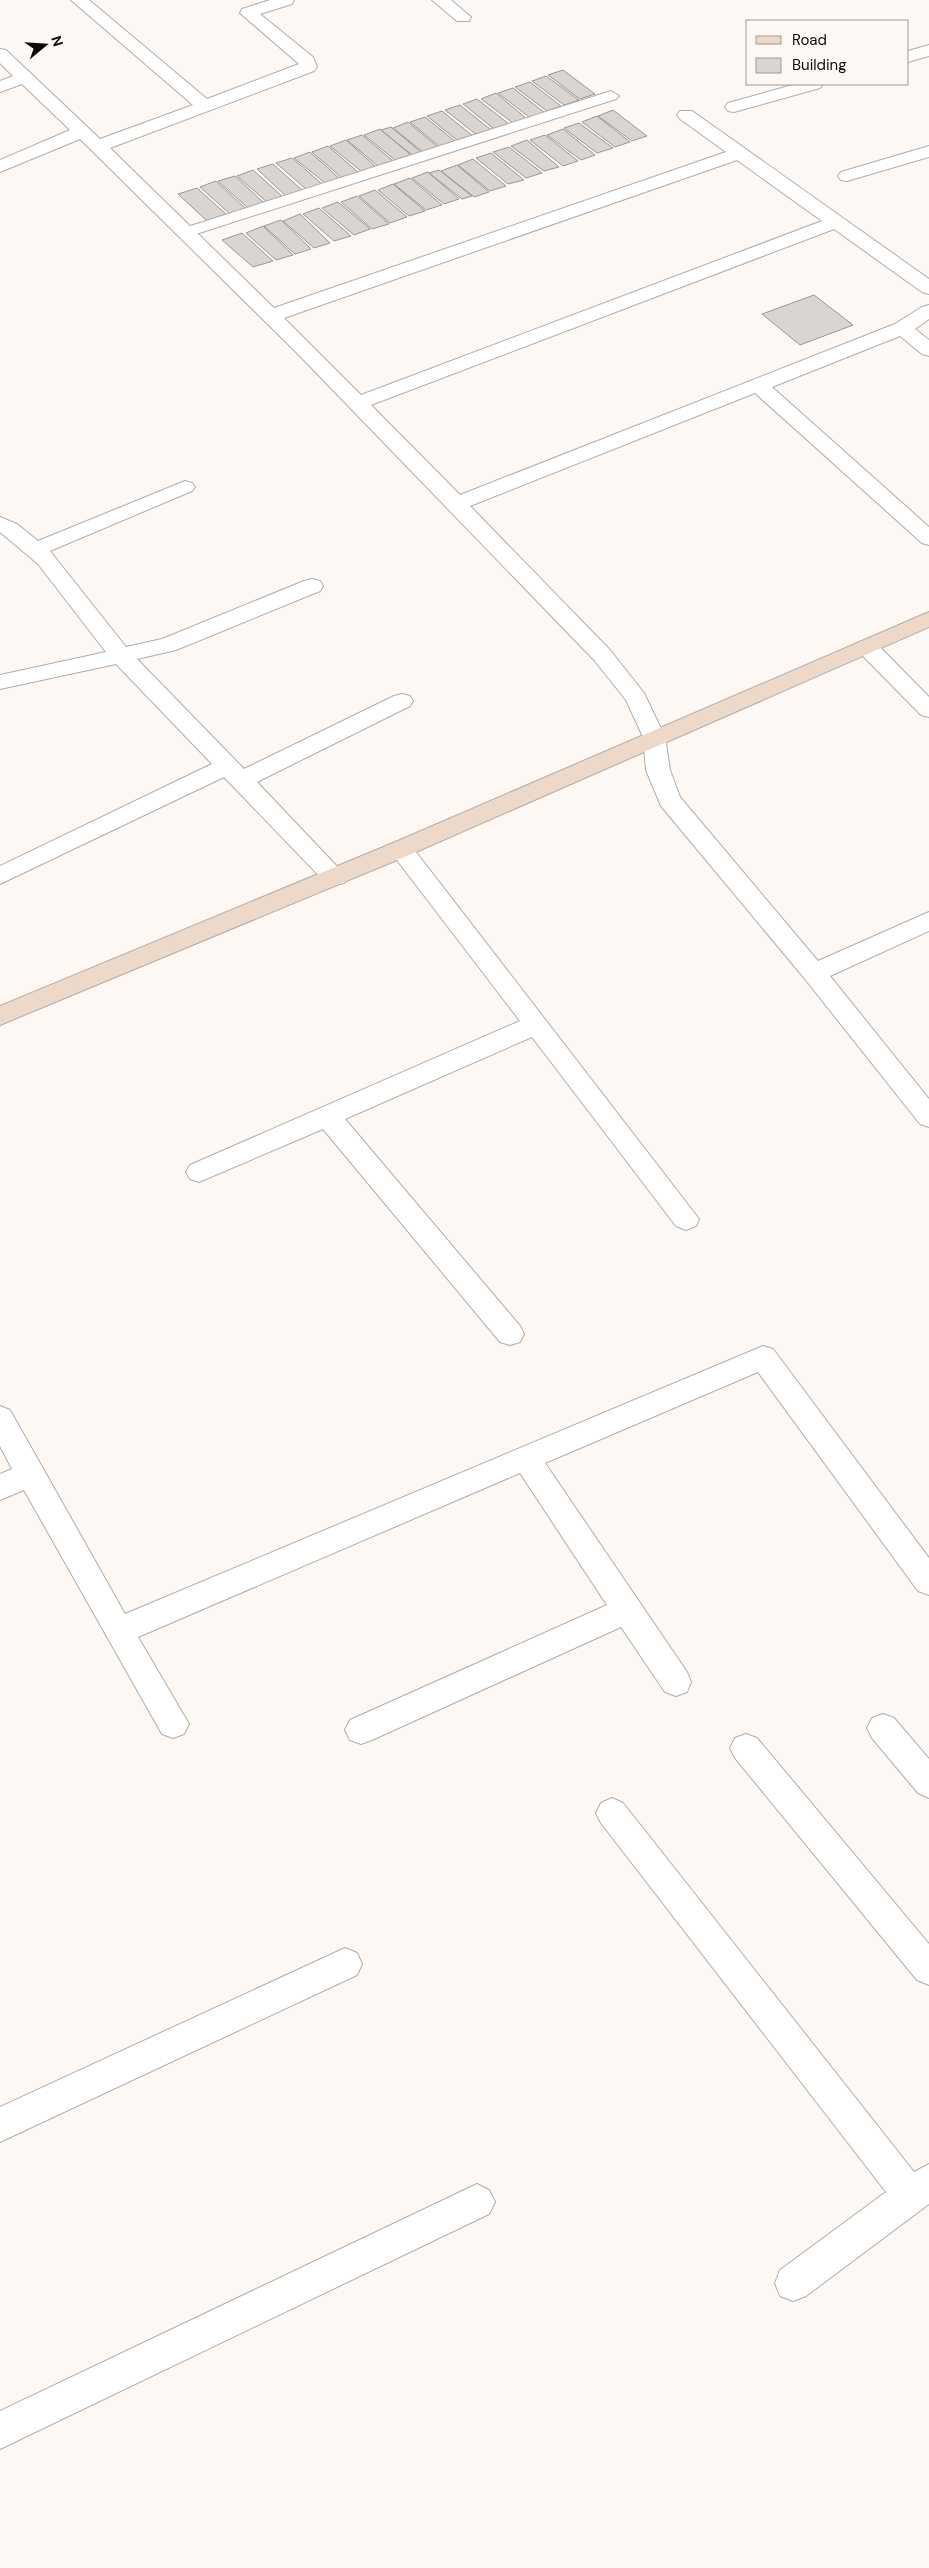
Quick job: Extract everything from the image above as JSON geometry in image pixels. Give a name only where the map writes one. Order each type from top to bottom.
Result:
[{"type":"street","points":[[79,0],[206,107]]},
{"type":"street","points":[[99,146],[308,67],[308,61],[233,0]]},
{"type":"street","points":[[248,12],[286,0]]},
{"type":"street","points":[[440,0],[463,17]]},
{"type":"street","points":[[909,56],[929,50]]},
{"type":"street","points":[[0,54],[99,146],[273,316],[356,404],[457,504],[602,654],[636,698],[654,737],[658,770],[669,800],[928,1112]]},
{"type":"street","points":[[0,87],[25,77]]},
{"type":"street","points":[[734,107],[811,85]]},
{"type":"street","points":[[686,115],[737,154],[929,288]]},
{"type":"street","points":[[0,167],[82,131]]},
{"type":"street","points":[[847,176],[929,151]]},
{"type":"street","points":[[273,316],[737,154]]},
{"type":"street","points":[[356,404],[836,222]]},
{"type":"street","points":[[457,504],[902,328],[929,311]]},
{"type":"street","points":[[902,328],[929,350]]},
{"type":"street","points":[[759,386],[929,538]]},
{"type":"street","points":[[35,550],[185,487]]},
{"type":"street","points":[[3,528],[46,559],[121,656],[236,772],[335,877]]},
{"type":"street","points":[[0,682],[168,644],[312,586]]},
{"type":"street","points":[[0,1016],[401,850],[654,737],[929,619]]},
{"type":"street","points":[[867,647],[929,710]]},
{"type":"street","points":[[0,876],[402,701]]},
{"type":"street","points":[[401,850],[686,1219]]},
{"type":"street","points":[[814,973],[929,921]]},
{"type":"street","points":[[199,1172],[535,1025]]},
{"type":"street","points":[[327,1115],[510,1334]]},
{"type":"street","points":[[118,1631],[763,1357],[929,1582]]},
{"type":"street","points":[[0,1418],[118,1631],[173,1724]]},
{"type":"street","points":[[526,1458],[676,1682]]},
{"type":"street","points":[[0,1488],[30,1474]]},
{"type":"street","points":[[361,1730],[627,1610]]},
{"type":"street","points":[[883,1728],[929,1783]]},
{"type":"street","points":[[746,1748],[929,1969]]},
{"type":"street","points":[[612,1813],[919,2188],[793,2283]]},
{"type":"street","points":[[0,2125],[345,1964]]},
{"type":"street","points":[[0,2430],[476,2202]]},
{"type":"lane","points":[[187,232],[611,96]]},
{"type":"building","points":[[563,70],[595,94],[580,99],[548,75]]},
{"type":"building","points":[[546,76],[579,100],[564,105],[532,81]]},
{"type":"building","points":[[530,82],[561,106],[547,111],[515,87]]},
{"type":"building","points":[[513,88],[545,113],[529,117],[498,93]]},
{"type":"building","points":[[496,93],[527,119],[513,123],[481,99]]},
{"type":"building","points":[[477,99],[509,124],[494,129],[463,104]]},
{"type":"building","points":[[460,105],[491,130],[477,135],[445,110]]},
{"type":"building","points":[[613,110],[647,136],[632,141],[598,116]]},
{"type":"building","points":[[442,111],[473,136],[458,141],[427,116]]},
{"type":"building","points":[[597,116],[630,142],[615,147],[582,122]]},
{"type":"building","points":[[425,117],[456,142],[440,147],[410,122]]},
{"type":"building","points":[[408,122],[439,148],[424,153],[393,128]]},
{"type":"building","points":[[579,123],[613,148],[597,153],[564,128]]},
{"type":"building","points":[[391,127],[422,153],[412,155],[381,130]]},
{"type":"building","points":[[380,129],[411,155],[395,160],[364,135]]},
{"type":"building","points":[[563,129],[595,155],[581,160],[547,135]]},
{"type":"building","points":[[362,135],[393,161],[378,166],[347,140]]},
{"type":"building","points":[[545,135],[578,161],[563,166],[530,140]]},
{"type":"building","points":[[346,140],[376,167],[361,171],[330,146]]},
{"type":"building","points":[[527,140],[559,167],[544,171],[511,146]]},
{"type":"building","points":[[328,146],[358,172],[342,178],[312,152]]},
{"type":"building","points":[[509,147],[542,173],[526,178],[493,152]]},
{"type":"building","points":[[310,152],[340,179],[325,183],[294,158]]},
{"type":"building","points":[[491,153],[524,180],[508,184],[476,158]]},
{"type":"building","points":[[292,158],[322,184],[306,189],[276,163]]},
{"type":"building","points":[[473,159],[506,186],[490,191],[458,165]]},
{"type":"building","points":[[273,164],[303,191],[286,196],[257,169]]},
{"type":"building","points":[[457,165],[489,192],[474,197],[441,171]]},
{"type":"building","points":[[253,170],[283,197],[267,202],[237,176]]},
{"type":"building","points":[[439,170],[472,196],[462,199],[429,173]]},
{"type":"building","points":[[428,172],[459,199],[444,204],[412,178]]},
{"type":"building","points":[[235,176],[264,203],[248,208],[218,181]]},
{"type":"building","points":[[410,178],[442,205],[426,210],[394,184]]},
{"type":"building","points":[[216,181],[246,209],[230,214],[200,187]]},
{"type":"building","points":[[393,184],[425,211],[409,216],[378,190]]},
{"type":"building","points":[[197,188],[226,214],[207,221],[178,194]]},
{"type":"building","points":[[375,190],[407,217],[390,223],[359,196]]},
{"type":"building","points":[[357,196],[389,224],[372,229],[341,202]]},
{"type":"building","points":[[338,202],[370,229],[354,235],[322,208]]},
{"type":"building","points":[[319,208],[351,236],[334,241],[303,214]]},
{"type":"building","points":[[300,214],[330,243],[314,248],[283,221]]},
{"type":"building","points":[[281,220],[311,249],[295,254],[264,226]]},
{"type":"building","points":[[263,226],[293,255],[276,260],[246,233]]},
{"type":"building","points":[[242,233],[273,261],[253,267],[222,240]]},
{"type":"building","points":[[814,295],[853,325],[800,345],[762,314]]}]
